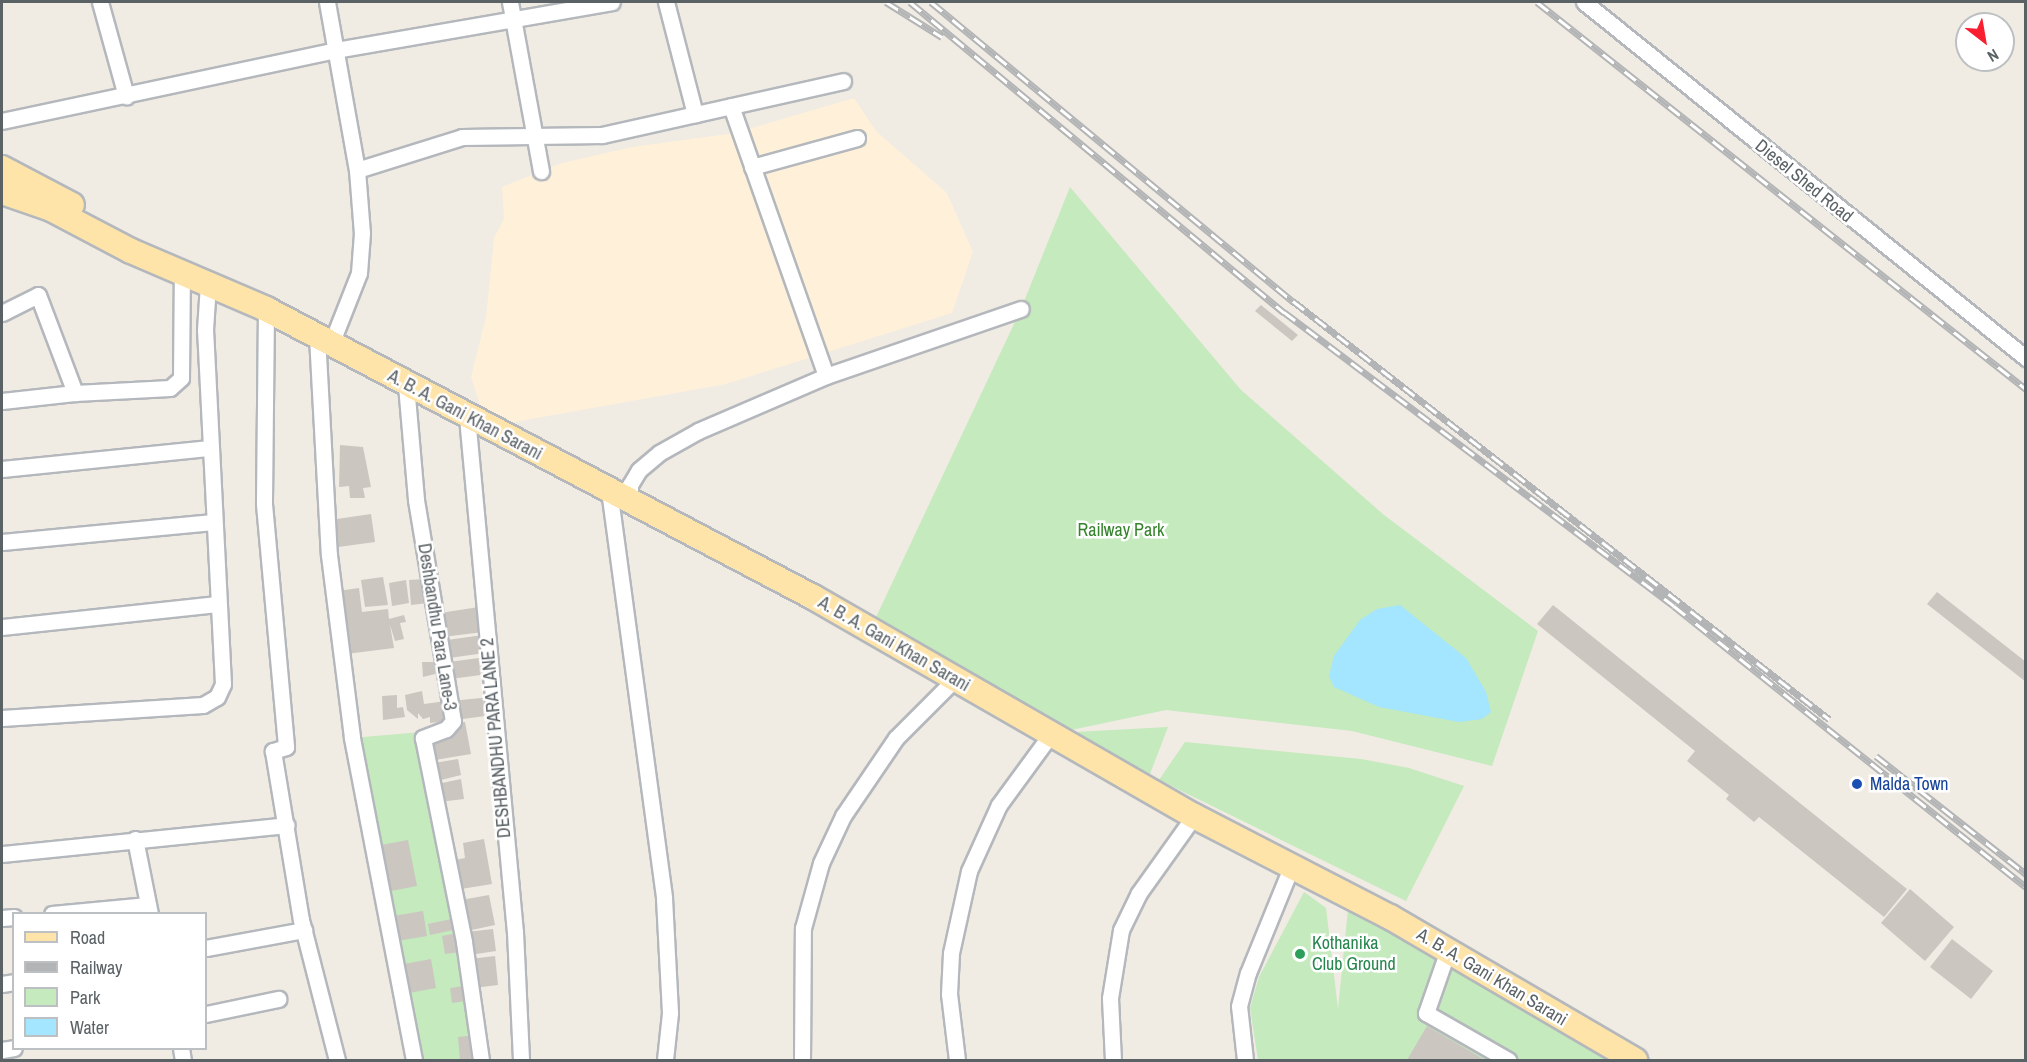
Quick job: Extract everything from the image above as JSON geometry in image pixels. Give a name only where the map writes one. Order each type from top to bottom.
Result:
[{"type":"main road","points":[[2,168],[2,185]]},
{"type":"main road","name":"A. B. A. Gani Khan Sarani","points":[[2,168],[60,198],[136,244],[140,252]]},
{"type":"main road","name":"A. B. A. Gani Khan Sarani","points":[[2,192],[266,309],[406,385],[813,597],[1194,816],[1293,865],[1448,950],[1621,1057]]},
{"type":"street","points":[[100,2],[126,96]]},
{"type":"street","points":[[327,2],[357,170],[359,273],[324,340],[329,555],[352,738],[414,1060]]},
{"type":"street","points":[[510,2],[537,135],[541,171]]},
{"type":"street","points":[[2,121],[335,50],[515,21],[612,2]]},
{"type":"street","points":[[666,2],[695,114]]},
{"type":"street","name":"Diesel Shed Road","points":[[1584,2],[2025,357]]},
{"type":"street","points":[[357,170],[462,137],[602,135],[843,81]]},
{"type":"street","points":[[730,106],[826,376]]},
{"type":"street","points":[[752,167],[857,138]]},
{"type":"street","points":[[2,401],[177,385],[181,378],[182,270]]},
{"type":"street","points":[[2,718],[210,701],[223,684],[217,604],[205,330],[208,284]]},
{"type":"street","points":[[2,313],[38,295],[75,393]]},
{"type":"street","points":[[266,309],[264,504],[286,747],[273,751],[304,930],[337,1060]]},
{"type":"street","points":[[665,1060],[670,1013],[664,898],[620,496],[639,470],[658,453],[826,376],[1021,309]]},
{"type":"street","name":"Deshbandhu Para Lane-3","points":[[406,385],[416,500],[453,721],[446,729],[423,738],[465,942],[481,1060]]},
{"type":"street","name":"DESHBANDHU PARA LANE 2","points":[[467,417],[515,932],[521,1060]]},
{"type":"street","points":[[2,469],[210,448]]},
{"type":"street","points":[[2,542],[213,522]]},
{"type":"street","points":[[2,627],[217,604]]},
{"type":"street","points":[[802,1060],[803,928],[821,863],[843,816],[896,738],[955,679]]},
{"type":"street","points":[[957,1060],[949,994],[951,953],[969,871],[999,805],[1051,734]]},
{"type":"street","points":[[1113,1060],[1110,998],[1121,930],[1139,893],[1194,816]]},
{"type":"street","points":[[2,854],[287,825]]},
{"type":"street","points":[[91,912],[149,909],[135,839]]},
{"type":"street","points":[[1245,1060],[1242,995],[1293,865]]},
{"type":"street","points":[[207,948],[304,930]]},
{"type":"street","points":[[1448,950],[1426,1012],[1508,1060]]},
{"type":"street","points":[[207,1014],[278,999]]},
{"type":"shaded area","points":[[854,98],[876,131],[947,193],[973,252],[952,313],[726,384],[487,427],[471,377],[486,317],[494,238],[504,219],[502,187],[562,163],[632,147],[735,133]]},
{"type":"green space","name":"Railway Park","points":[[1070,187],[1241,390],[1384,515],[1538,631],[1492,766],[1352,731],[1166,710],[1057,733],[1168,727],[1145,787],[870,630],[1021,309]]},
{"type":"green space","points":[[422,732],[480,1060],[416,1060],[352,738]]},
{"type":"green space","points":[[1185,742],[1361,759],[1409,768],[1464,786],[1406,901],[1159,780]]},
{"type":"green space","points":[[1304,892],[1326,908],[1338,1009],[1348,909],[1619,1060],[1258,1060],[1250,1008],[1259,977]]},
{"type":"water","points":[[1400,605],[1466,658],[1486,692],[1491,712],[1482,719],[1459,722],[1379,707],[1334,687],[1329,676],[1334,656],[1360,620],[1377,609]]},
{"type":"building","points":[[1261,305],[1298,335],[1292,341],[1255,311]]},
{"type":"building","points":[[340,445],[363,447],[371,487],[363,488],[365,498],[350,498],[349,486],[339,487]]},
{"type":"building","points":[[371,514],[375,542],[331,548],[330,520]]},
{"type":"building","points":[[383,577],[388,605],[365,607],[361,580]]},
{"type":"building","points":[[425,579],[428,603],[411,605],[409,580]]},
{"type":"building","points":[[406,580],[409,603],[392,606],[389,583]]},
{"type":"building","points":[[359,588],[362,612],[388,609],[389,619],[404,615],[406,622],[400,623],[404,639],[395,641],[390,625],[394,648],[346,654],[338,591]]},
{"type":"building","points":[[1937,592],[2026,662],[2026,682],[1927,604]]},
{"type":"building","name":"Malda Town","points":[[1553,605],[1907,889],[1884,917],[1759,817],[1754,822],[1726,799],[1729,795],[1687,761],[1695,751],[1537,624]]},
{"type":"building","points":[[479,607],[483,632],[443,637],[440,613]]},
{"type":"building","points":[[483,635],[485,653],[449,658],[447,640]]},
{"type":"building","points":[[486,657],[488,674],[451,679],[449,662]]},
{"type":"building","points":[[422,662],[435,662],[435,674],[423,677]]},
{"type":"building","points":[[422,691],[424,704],[446,701],[449,721],[430,723],[430,717],[423,719],[418,713],[418,719],[407,710],[405,695]]},
{"type":"building","points":[[397,695],[397,708],[403,707],[405,717],[383,720],[382,696]]},
{"type":"building","points":[[491,697],[493,715],[455,720],[451,701]]},
{"type":"building","points":[[457,722],[465,722],[471,754],[435,760],[430,735],[459,731]]},
{"type":"building","points":[[458,759],[461,775],[437,781],[434,763]]},
{"type":"building","points":[[461,779],[464,799],[439,802],[437,784]]},
{"type":"building","points":[[484,839],[492,884],[455,890],[450,861],[465,858],[463,843]]},
{"type":"building","points":[[408,840],[417,886],[386,892],[376,846]]},
{"type":"building","points":[[1910,889],[1954,927],[1925,961],[1881,923]]},
{"type":"building","points":[[489,895],[495,925],[467,931],[461,900]]},
{"type":"building","points":[[423,911],[427,936],[397,941],[393,916]]},
{"type":"building","points":[[456,918],[458,929],[430,935],[428,924]]},
{"type":"building","points":[[493,929],[496,951],[470,955],[467,932]]},
{"type":"building","points":[[458,933],[461,952],[445,954],[442,936]]},
{"type":"building","points":[[1952,939],[1993,971],[1971,999],[1930,967]]},
{"type":"building","points":[[495,956],[498,985],[473,988],[470,959]]},
{"type":"building","points":[[431,959],[436,988],[409,993],[404,964]]},
{"type":"building","points":[[470,985],[472,1000],[452,1003],[450,988]]},
{"type":"building","points":[[1427,1026],[1485,1060],[1407,1060]]},
{"type":"building","points":[[477,1035],[479,1060],[460,1060],[458,1037]]},
{"type":"railway","points":[[886,2],[942,37]]},
{"type":"railway","points":[[910,2],[1284,312],[1674,606],[2026,887]]},
{"type":"railway","points":[[931,2],[1293,301],[1829,719]]},
{"type":"railway","points":[[1537,2],[2026,389]]},
{"type":"railway","points":[[1876,756],[2026,874]]},
{"type":"place","name":"Malda Town","points":[[1857,784]]},
{"type":"place","name":"Kothanika Club Ground","points":[[1300,954]]}]
